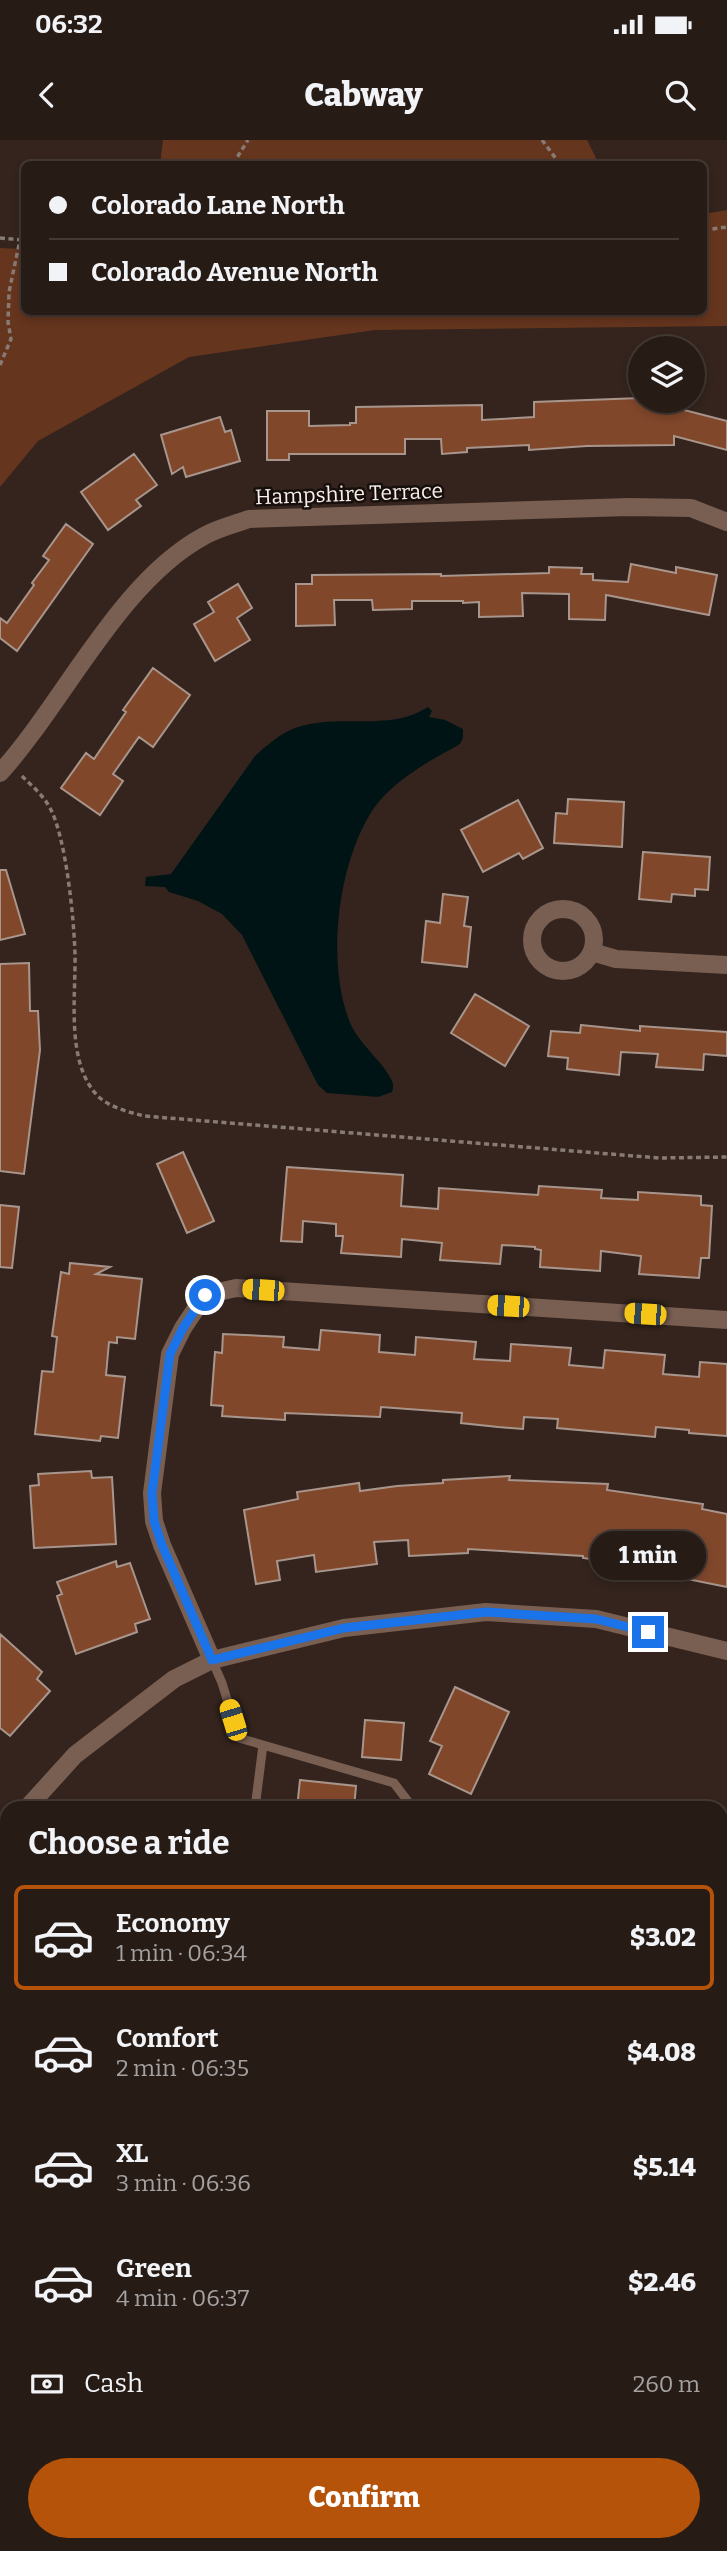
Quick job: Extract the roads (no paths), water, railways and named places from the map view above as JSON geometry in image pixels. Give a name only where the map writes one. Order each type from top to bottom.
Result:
[{"type":"street","name":"Hampshire Terrace","points":[[9,772],[116,618],[153,572],[205,535],[250,519],[629,507],[691,508],[727,522]]},
{"type":"street","points":[[592,952],[615,959],[727,965]]},
{"type":"street","points":[[212,1660],[162,1545],[154,1521],[152,1493],[170,1354],[205,1295],[236,1288],[727,1320]]},
{"type":"street","points":[[33,1801],[75,1755],[174,1679],[212,1660],[344,1628],[486,1612],[596,1619],[727,1651]]},
{"type":"lane","points":[[212,1660],[239,1738],[394,1783],[408,1801]]},
{"type":"lane","points":[[256,1801],[263,1745]]}]
